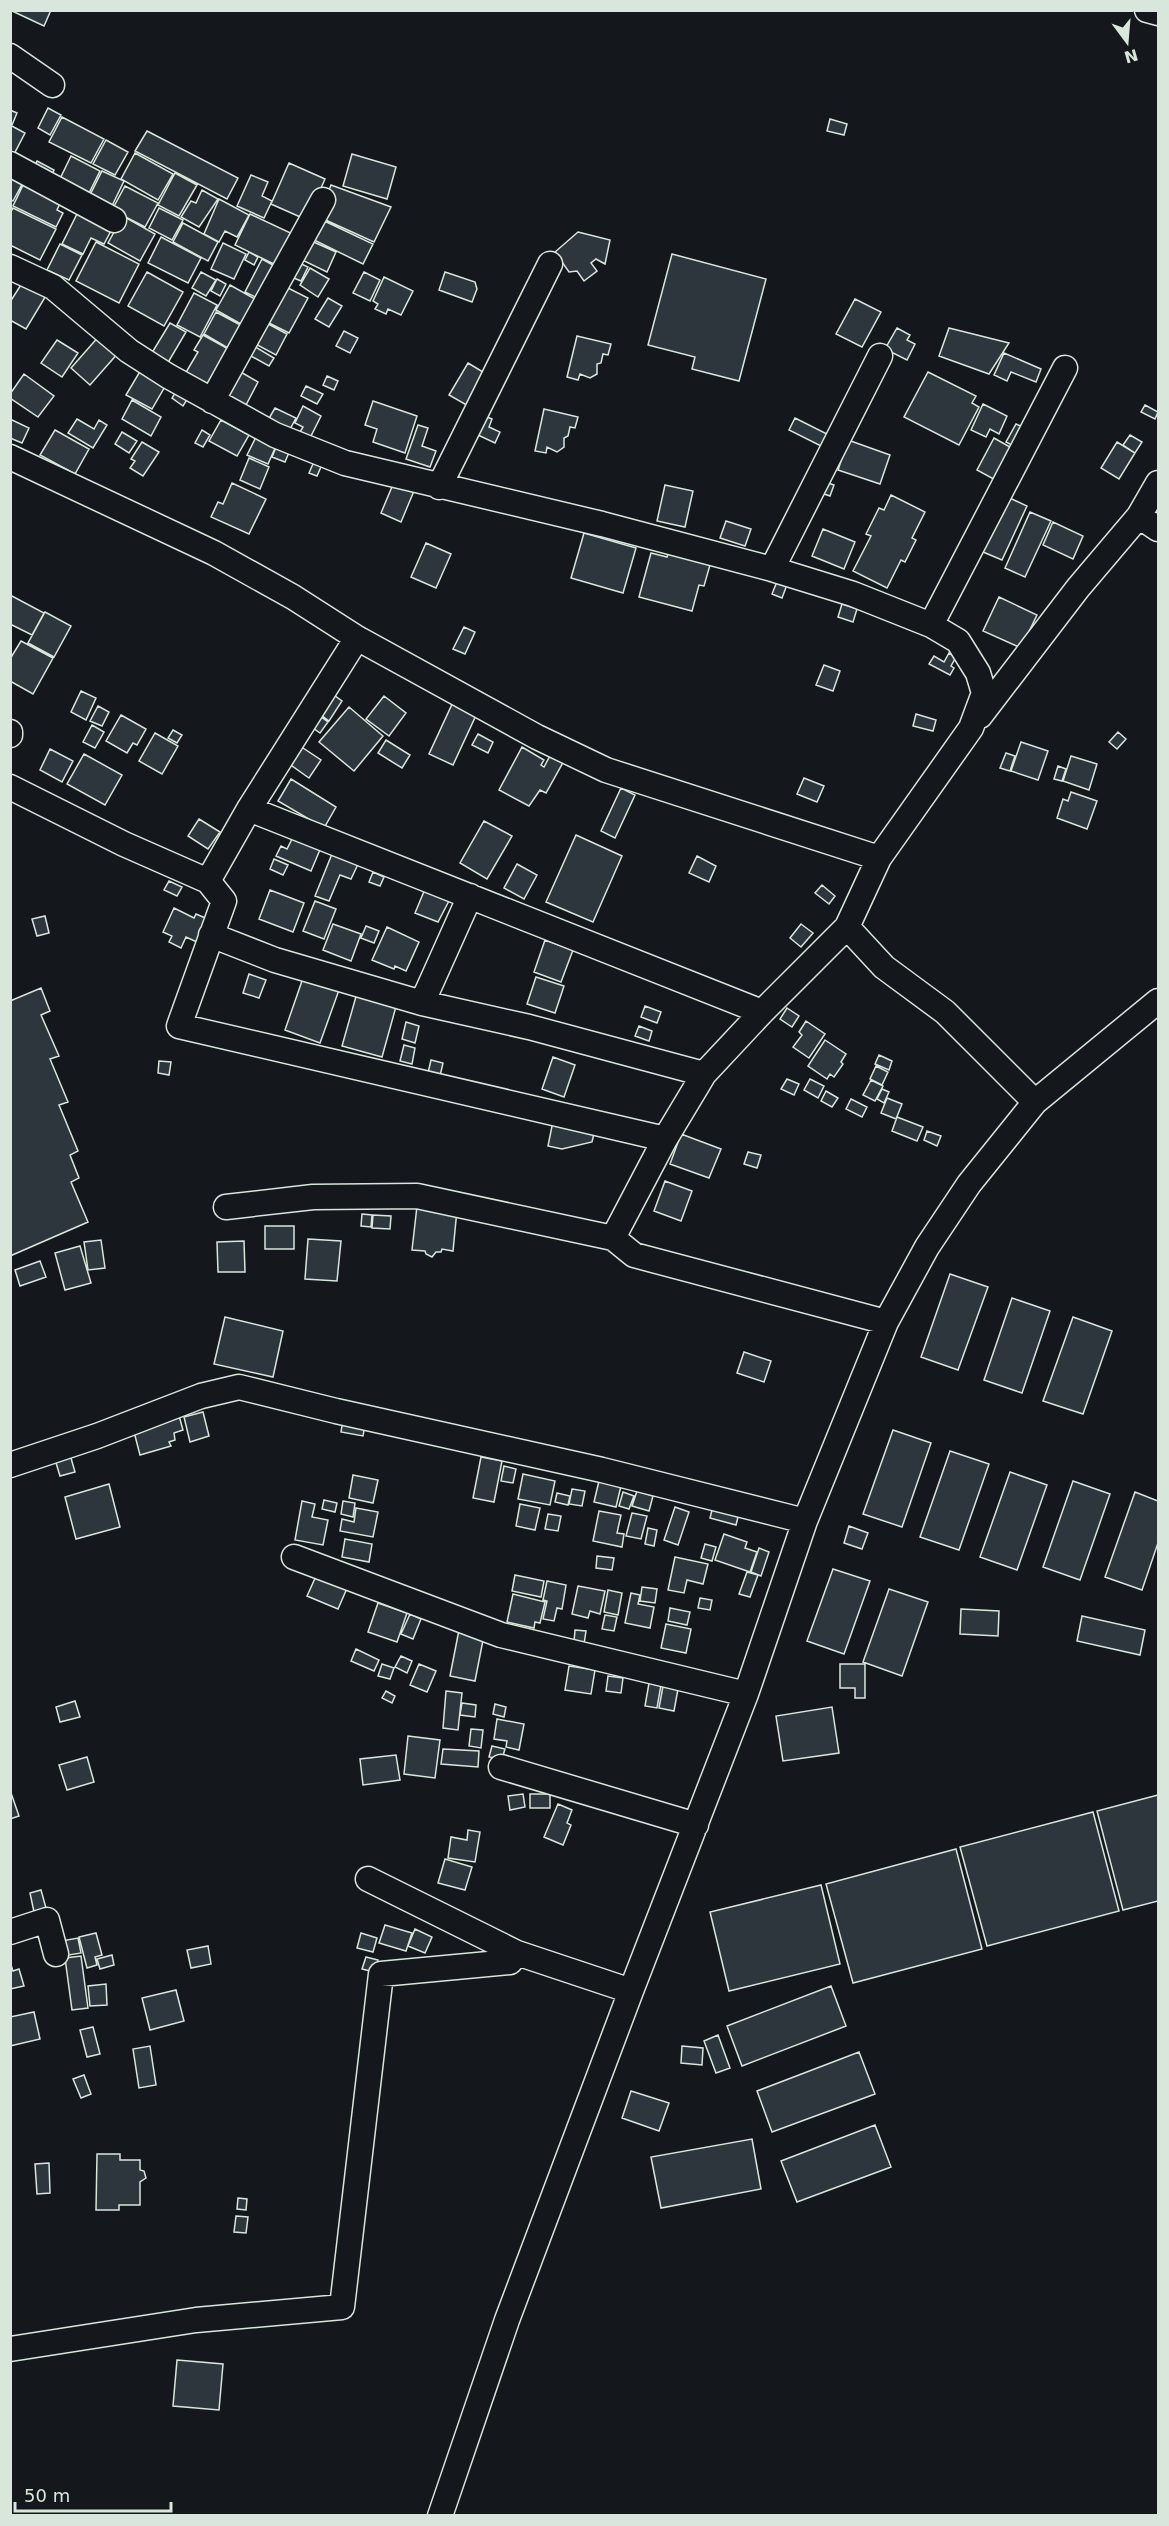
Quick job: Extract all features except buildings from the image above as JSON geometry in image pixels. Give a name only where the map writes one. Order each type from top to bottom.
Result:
[{"type":"street","points":[[1147,10],[1158,13]]},
{"type":"street","points":[[10,56],[52,85]]},
{"type":"street","points":[[10,164],[114,220]]},
{"type":"street","points":[[212,401],[323,200]]},
{"type":"street","points":[[439,487],[550,264]]},
{"type":"street","points":[[10,267],[53,287],[129,351],[212,401],[275,435],[345,463],[602,524],[772,569],[853,594],[930,625],[957,641],[978,673],[984,693],[971,728]]},
{"type":"street","points":[[772,569],[880,356]]},
{"type":"street","points":[[930,625],[1065,368]]},
{"type":"street","points":[[10,457],[213,553],[293,597],[357,638],[537,737],[606,770],[879,858]]},
{"type":"street","points":[[613,1238],[665,1139],[704,1074],[847,927],[879,858],[971,728],[1078,588],[1149,523],[1158,483]]},
{"type":"street","points":[[208,881],[249,809],[357,638]]},
{"type":"street","points":[[10,788],[124,844],[208,881],[224,901],[179,1026],[665,1139]]},
{"type":"street","points":[[249,809],[762,1012]]},
{"type":"street","points":[[422,1003],[471,896]]},
{"type":"street","points":[[847,927],[884,967],[945,1012],[1035,1102]]},
{"type":"street","points":[[211,935],[275,960],[422,1003],[530,1027],[704,1074]]},
{"type":"street","points":[[440,2516],[507,2320],[746,1694],[805,1521],[886,1322],[933,1238],[969,1185],[1035,1102],[1158,1001]]},
{"type":"street","points":[[226,1207],[313,1197],[417,1196],[613,1238],[634,1255],[886,1322]]},
{"type":"street","points":[[10,1465],[97,1436],[201,1396],[239,1387],[602,1470],[805,1521]]},
{"type":"street","points":[[294,1557],[501,1635],[746,1694]]},
{"type":"street","points":[[501,1767],[696,1825]]},
{"type":"street","points":[[368,1879],[517,1953],[631,1991]]},
{"type":"street","points":[[10,1932],[47,1920],[56,1954]]},
{"type":"street","points":[[10,2349],[196,2320],[342,2307],[381,1974],[510,1962],[517,1953]]}]
